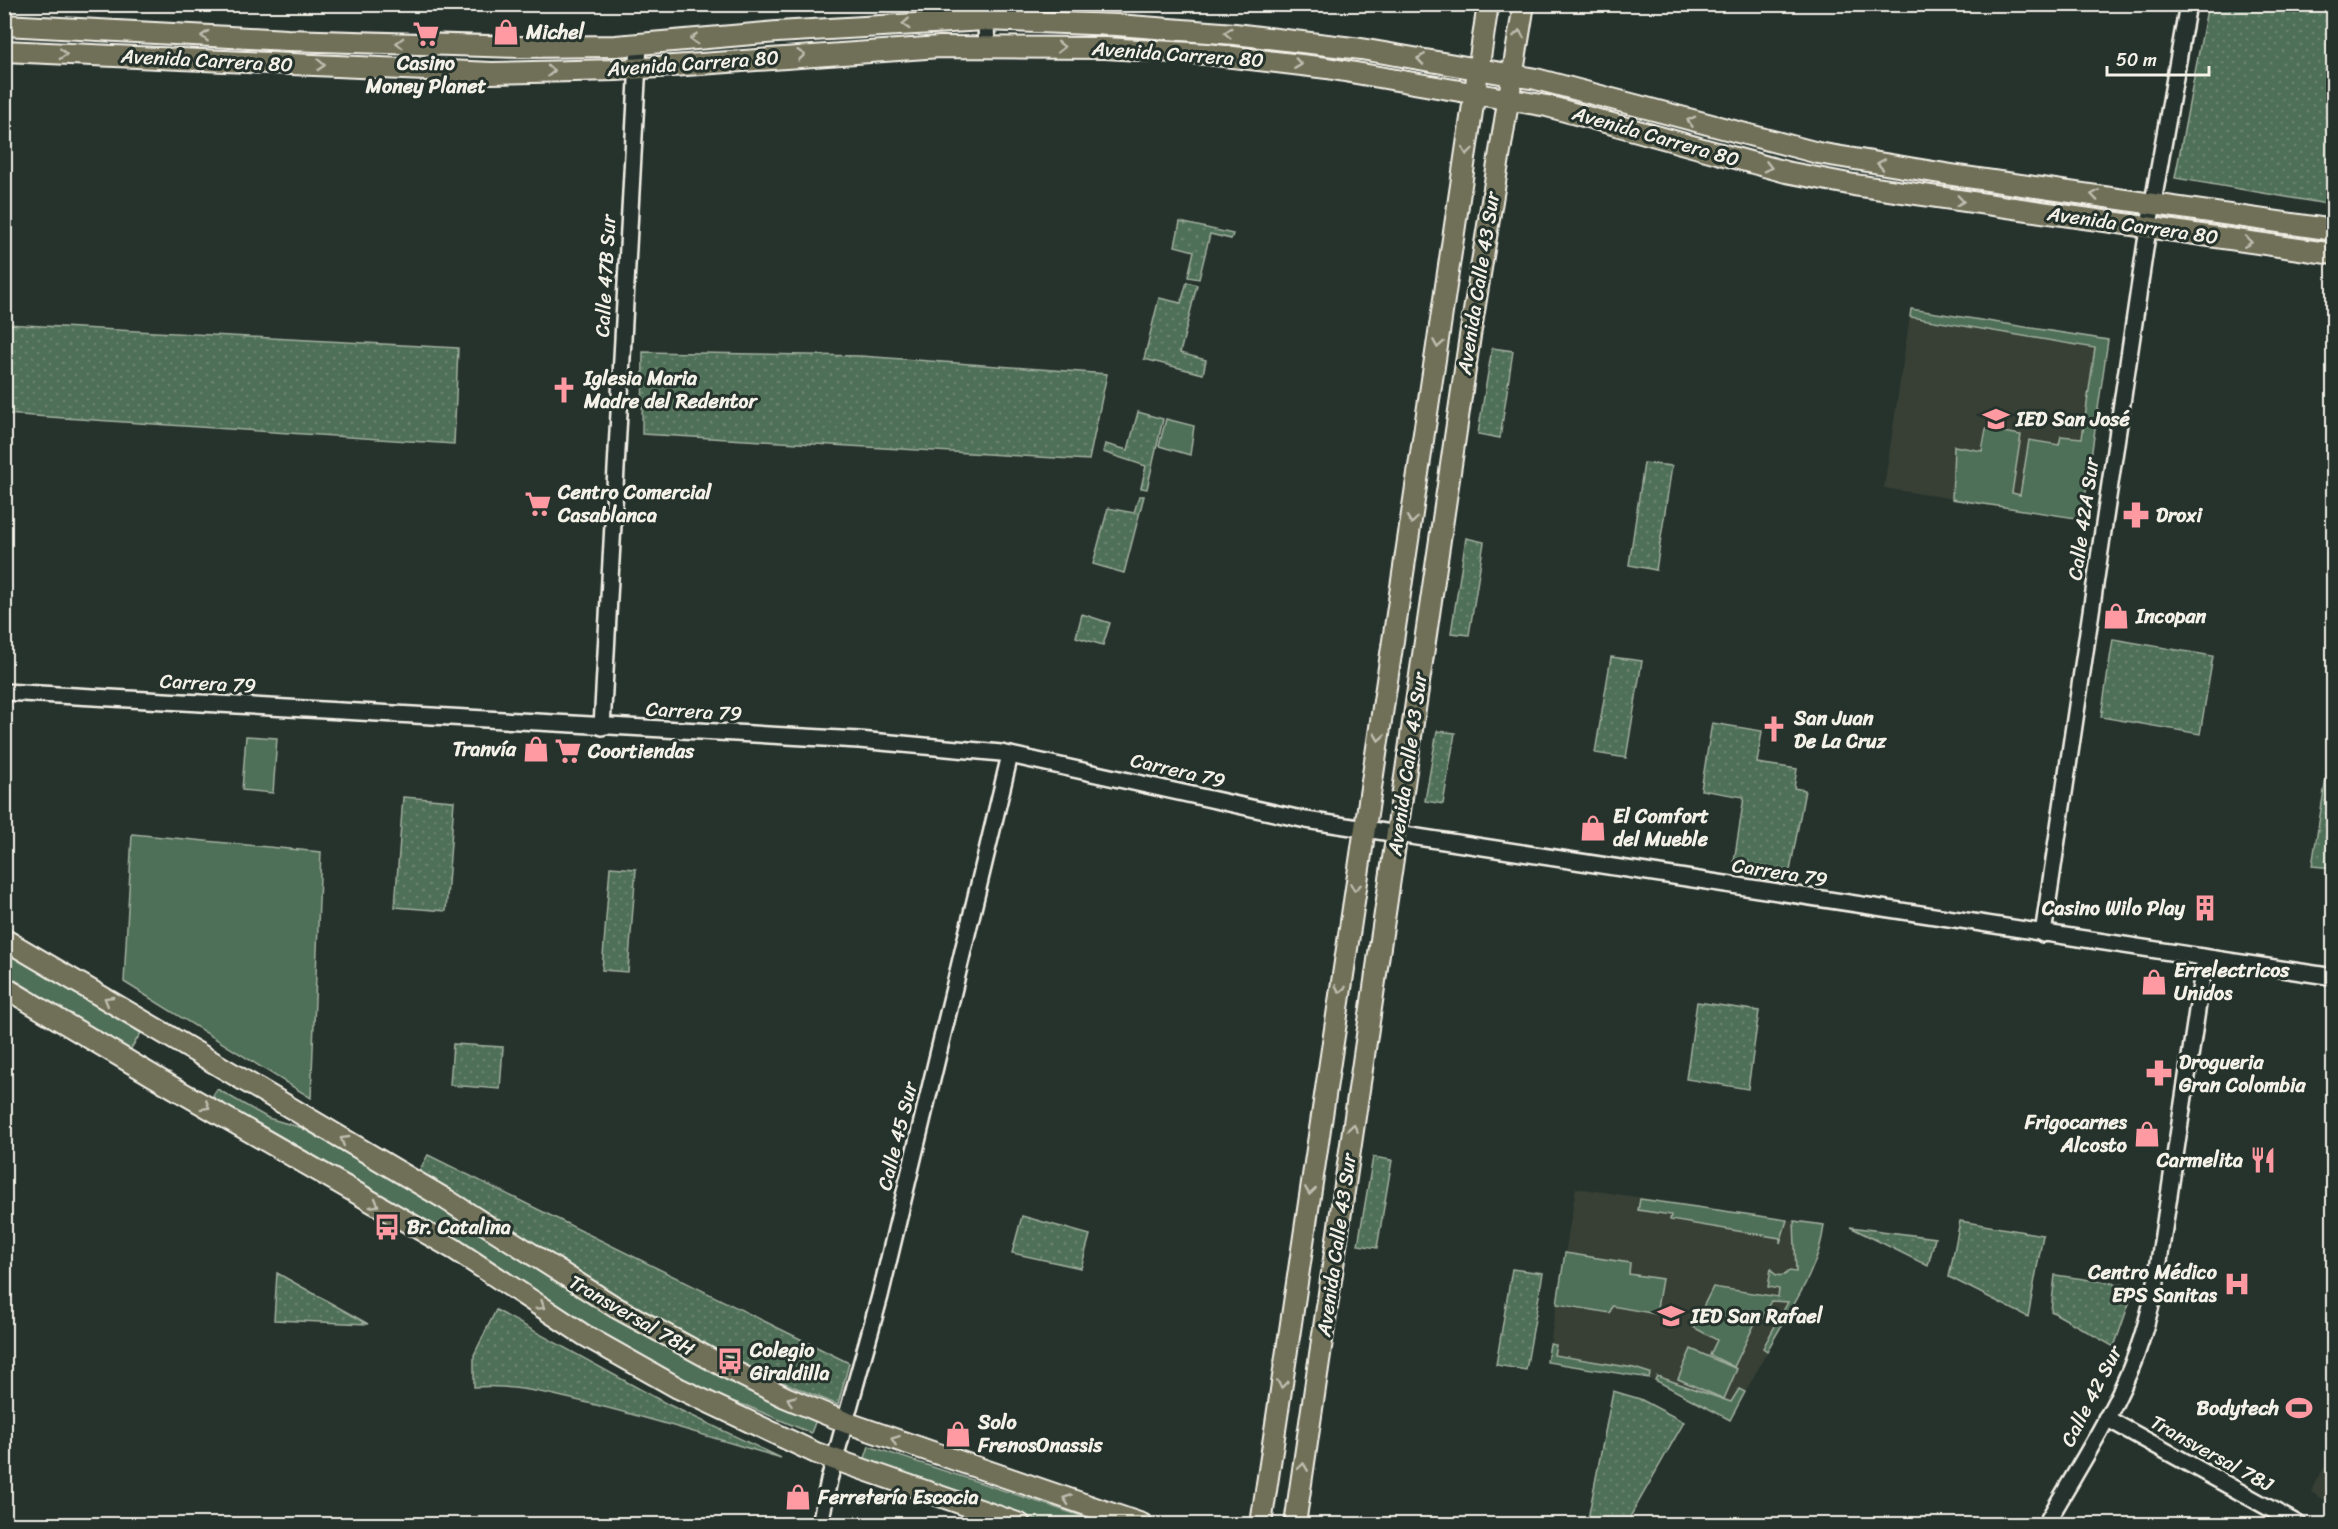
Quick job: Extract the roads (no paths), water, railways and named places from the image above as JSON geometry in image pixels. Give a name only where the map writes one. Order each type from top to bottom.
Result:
[{"type":"main road","name":"Avenida Calle 43 Sur","points":[[1262,1524],[1488,4]]},
{"type":"main road","name":"Avenida Calle 43 Sur","points":[[1295,1524],[1468,348],[1524,4]]},
{"type":"main road","name":"Avenida Carrera 80","points":[[4,25],[245,38],[521,46],[639,44],[985,12],[1235,34],[1361,49],[1569,87],[1738,134],[1818,153],[1952,175],[2334,230]]},
{"type":"main road","points":[[244,62],[245,38]]},
{"type":"main road","name":"Avenida Carrera 80","points":[[4,51],[492,73],[638,69],[894,49],[987,46],[1105,48],[1208,54],[1327,68],[1572,112],[1786,172],[1900,192],[2334,254]]},
{"type":"main road","name":"Transversal 78H","points":[[4,939],[447,1200],[655,1331],[785,1397],[845,1422],[1142,1524]]},
{"type":"main road","name":"Transversal 78H","points":[[4,987],[155,1077],[454,1249],[584,1335],[650,1373],[721,1410],[835,1460],[1020,1524]]},
{"type":"street","name":"Calle 42A Sur","points":[[2043,934],[2148,228],[2188,4]]},
{"type":"street","points":[[985,12],[987,46]]},
{"type":"street","name":"Calle 47B Sur","points":[[602,727],[639,44]]},
{"type":"street","name":"Carrera 79","points":[[4,692],[859,740],[965,749],[1010,755],[1274,814],[1364,829],[2334,977]]},
{"type":"street","name":"Calle 45 Sur","points":[[820,1524],[880,1296],[1010,755]]},
{"type":"street","name":"Calle 42 Sur","points":[[2046,1524],[2106,1418],[2136,1354],[2155,1288],[2205,958]]},
{"type":"street","name":"Transversal 78J","points":[[2106,1418],[2298,1524]]},
{"type":"place","name":"Michel","points":[[506,32]]},
{"type":"place","name":"Casino Money Planet","points":[[426,34]]},
{"type":"place","name":"Iglesia Maria Madre del Redentor","points":[[564,390]]},
{"type":"place","name":"IED San José","points":[[1996,419]]},
{"type":"place","name":"Centro Comercial Casablanca","points":[[538,504]]},
{"type":"place","name":"Droxi","points":[[2136,515]]},
{"type":"place","name":"Incopan","points":[[2116,616]]},
{"type":"place","name":"San Juan De La Cruz","points":[[1774,729]]},
{"type":"place","name":"Tranvía","points":[[536,749]]},
{"type":"place","name":"Coortiendas","points":[[568,751]]},
{"type":"place","name":"El Comfort del Mueble","points":[[1593,828]]},
{"type":"place","name":"Casino Wilo Play","points":[[2205,908]]},
{"type":"place","name":"Errelectricos Unidos","points":[[2154,982]]},
{"type":"place","name":"Drogueria Gran Colombia","points":[[2159,1073]]},
{"type":"place","name":"Frigocarnes Alcosto","points":[[2147,1134]]},
{"type":"place","name":"Carmelita","points":[[2263,1160]]},
{"type":"place","name":"Br. Catalina","points":[[387,1227]]},
{"type":"place","name":"Centro Médico EPS Sanitas","points":[[2237,1284]]},
{"type":"place","name":"IED San Rafael","points":[[1671,1316]]},
{"type":"place","name":"Colegio Giraldilla","points":[[730,1361]]},
{"type":"place","name":"Bodytech","points":[[2299,1408]]},
{"type":"place","name":"Solo FrenosOnassis","points":[[958,1434]]},
{"type":"place","name":"Ferretería Escocia","points":[[798,1497]]}]
